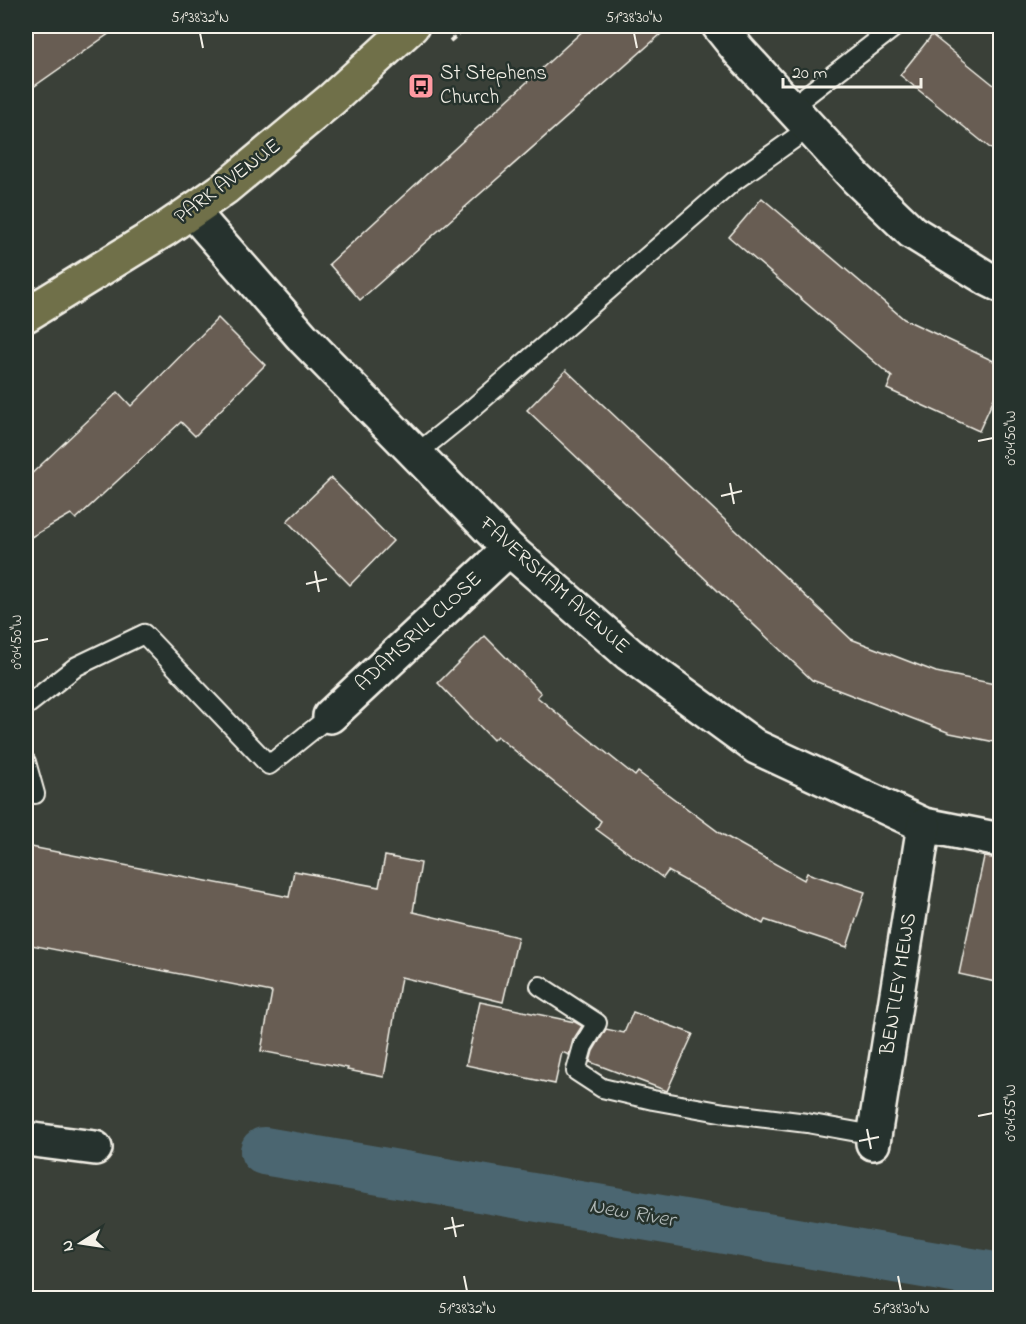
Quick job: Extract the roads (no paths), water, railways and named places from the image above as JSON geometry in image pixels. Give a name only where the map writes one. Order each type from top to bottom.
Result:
[{"type":"main road","name":"PARK AVENUE","points":[[26,313],[192,212],[225,188],[332,99],[412,26]]},
{"type":"street","points":[[719,26],[739,51],[856,178],[912,232],[1000,285]]},
{"type":"street","name":"FAVERSHAM AVENUE","points":[[192,212],[304,339],[509,549],[629,654],[756,747],[924,825],[1000,840]]},
{"type":"street","name":"ADAMSRILL CLOSE","points":[[330,716],[509,549]]},
{"type":"street","name":"BENTLEY MEWS","points":[[874,1139],[924,825]]},
{"type":"street","points":[[26,1139],[95,1148]]},
{"type":"lane","points":[[416,454],[468,412],[733,182],[896,26]]},
{"type":"lane","points":[[26,706],[77,666],[144,634],[269,765],[330,716]]},
{"type":"lane","points":[[26,762],[35,794]]},
{"type":"lane","points":[[540,986],[597,1023],[583,1046],[576,1071],[602,1088],[725,1113],[807,1123],[874,1139]]},
{"type":"waterway","name":"New River","points":[[264,1151],[1000,1277]]},
{"type":"place","name":"St Stephens Church","points":[[421,86]]}]
